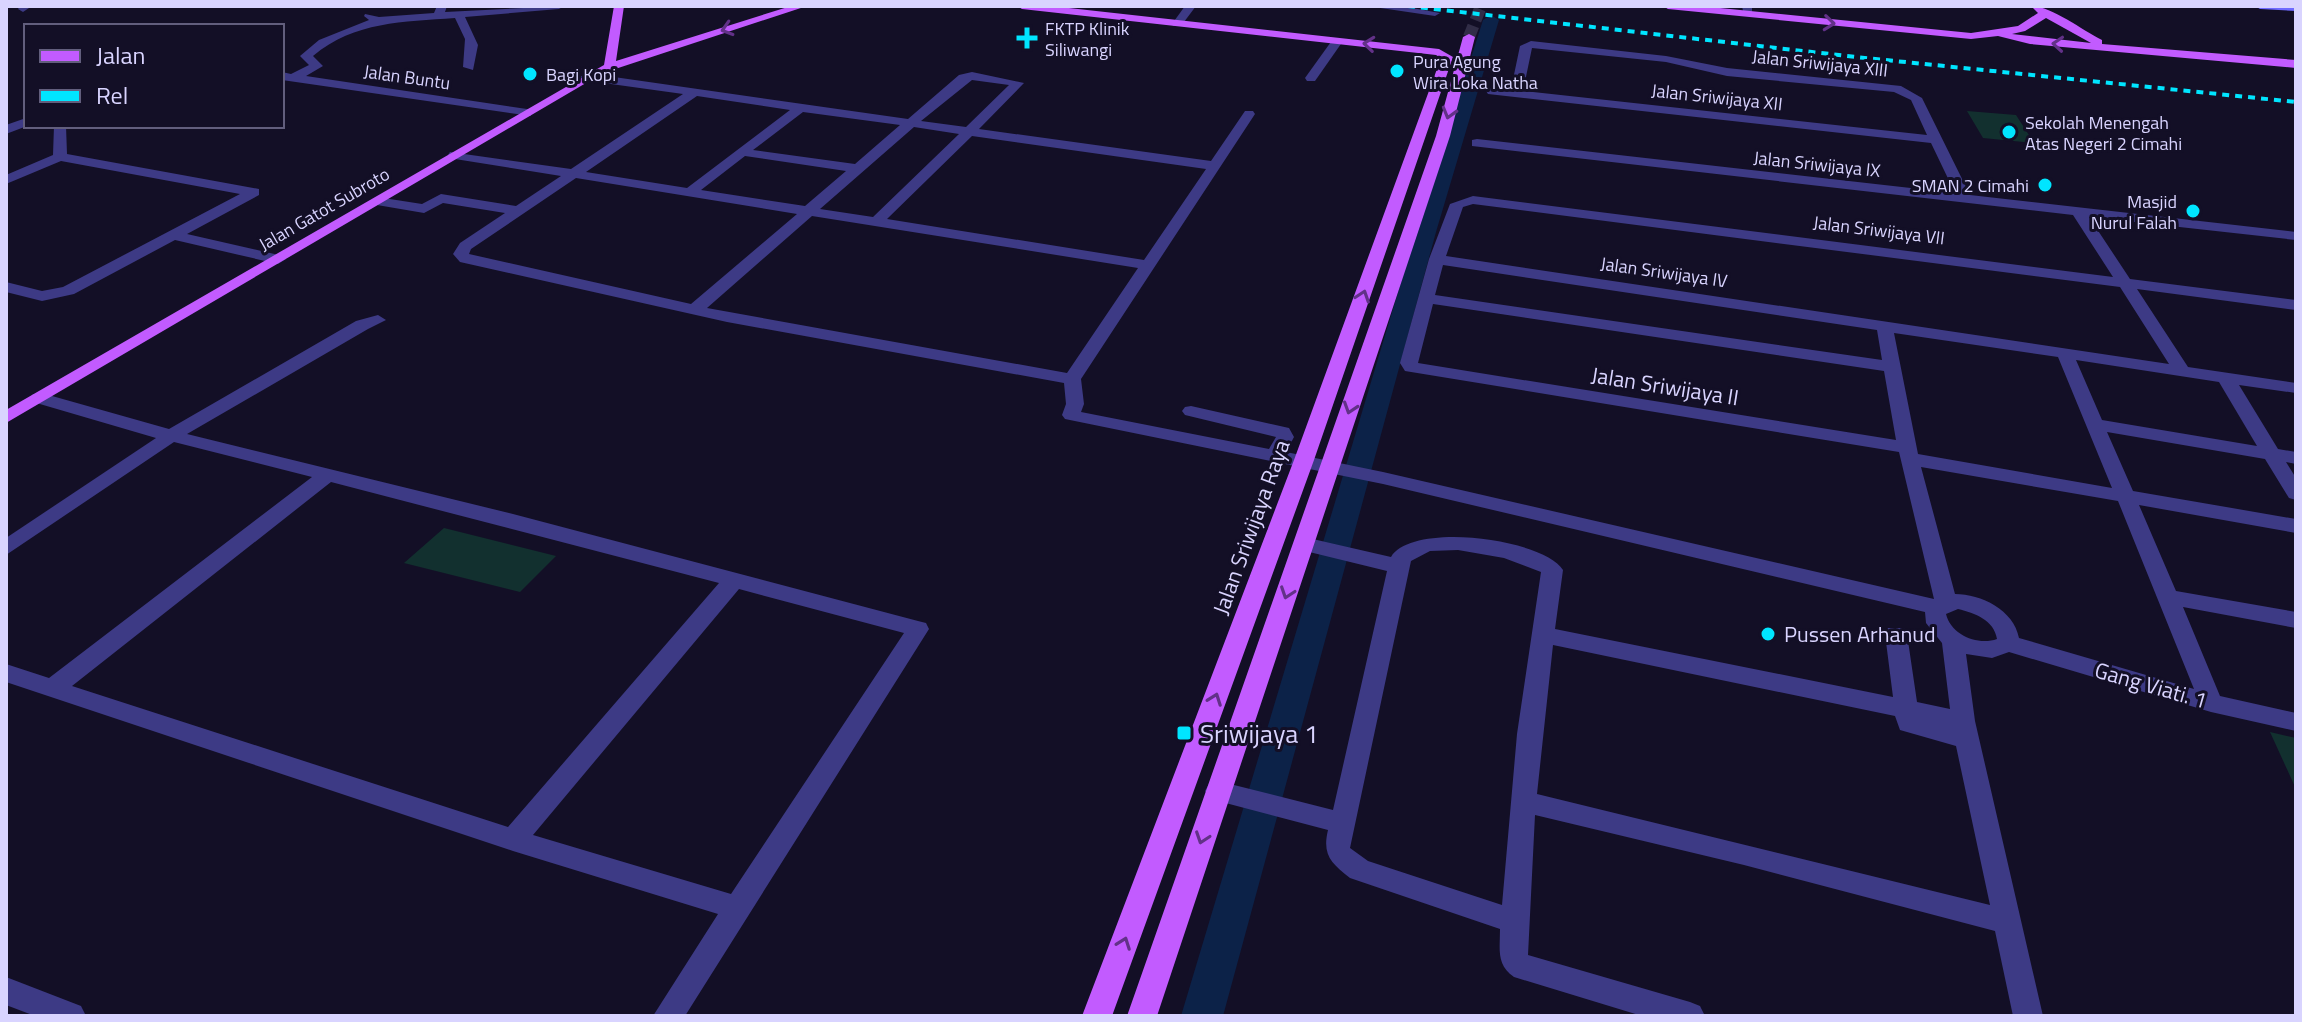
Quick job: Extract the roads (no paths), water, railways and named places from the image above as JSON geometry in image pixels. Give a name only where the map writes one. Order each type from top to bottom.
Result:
[{"type":"main road","points":[[610,65],[619,6]]},
{"type":"main road","name":"Jalan Gatot Subroto","points":[[6,418],[586,77],[610,65],[802,6]]},
{"type":"main road","points":[[1022,6],[1337,41]]},
{"type":"main road","points":[[1668,6],[1748,10],[1971,36],[2000,34],[2030,25],[2041,10],[2085,36],[2117,48]]},
{"type":"main road","points":[[2260,6],[2296,7]]},
{"type":"main road","points":[[2000,34],[2030,41],[2296,64]]},
{"type":"main road","points":[[1142,1016],[1227,794],[1312,546],[1401,254],[1443,136],[1469,37]]},
{"type":"main road","name":"Jalan Sriwijaya Raya","points":[[1097,1016],[1304,460],[1446,54],[1337,41]]},
{"type":"main road","points":[[611,47],[624,54],[649,53]]},
{"type":"main road","points":[[1275,538],[1312,546]]},
{"type":"main road","points":[[1184,783],[1227,794]]},
{"type":"street","points":[[378,6],[368,14],[378,20]]},
{"type":"street","points":[[287,77],[317,66],[306,56],[317,46],[378,20],[440,11],[458,14],[559,6]]},
{"type":"street","points":[[1177,24],[1191,6]]},
{"type":"street","points":[[1372,6],[1435,13]]},
{"type":"street","points":[[458,14],[474,43],[469,67]]},
{"type":"street","points":[[1311,78],[1337,41]]},
{"type":"street","name":"Jalan Sriwijaya XIII","points":[[1516,93],[1521,59],[1526,46],[1531,44],[1666,59],[1722,71],[1897,89],[1913,96],[1938,140]]},
{"type":"street","points":[[694,310],[963,78],[972,76],[1018,83],[876,222]]},
{"type":"street","name":"Jalan Buntu","points":[[287,77],[527,113]]},
{"type":"street","points":[[586,77],[1214,166]]},
{"type":"street","name":"Jalan Sriwijaya XII","points":[[1492,91],[1938,140]]},
{"type":"street","points":[[694,93],[516,210],[465,246],[461,254],[465,259],[694,310],[1072,379]]},
{"type":"street","points":[[691,191],[801,107]]},
{"type":"street","points":[[1249,114],[1072,379],[1075,404],[1071,415],[1304,460],[1941,605],[1972,604],[1997,617],[2005,626],[2008,643],[2000,649],[1986,651],[1953,640],[1935,623],[1933,614],[1941,605]]},
{"type":"street","points":[[6,130],[24,120]]},
{"type":"street","points":[[60,128],[60,157]]},
{"type":"street","points":[[1938,140],[1965,199]]},
{"type":"street","name":"Jalan Sriwijaya IX","points":[[1477,143],[2296,236]]},
{"type":"street","points":[[742,152],[858,169]]},
{"type":"street","points":[[455,155],[1147,265]]},
{"type":"street","points":[[6,180],[60,157],[253,190],[251,195],[55,295],[42,296],[6,287]]},
{"type":"street","points":[[377,201],[424,209],[441,198],[516,210]]},
{"type":"street","name":"Jalan Sriwijaya VII","points":[[1437,259],[1457,204],[1473,200],[2296,305]]},
{"type":"street","points":[[2078,211],[2182,370]]},
{"type":"street","points":[[174,235],[278,259]]},
{"type":"street","points":[[1437,259],[1426,298],[1892,367]]},
{"type":"street","name":"Jalan Sriwijaya IV","points":[[1437,259],[2296,388]]},
{"type":"street","name":"Jalan Sriwijaya II","points":[[1426,298],[1409,363],[1416,370],[1908,454],[2125,497],[2296,526]]},
{"type":"street","points":[[6,548],[171,436],[362,325],[378,320]]},
{"type":"street","points":[[1884,325],[1941,605]]},
{"type":"street","points":[[2064,352],[2211,703]]},
{"type":"street","points":[[2226,378],[2296,494]]},
{"type":"street","points":[[39,398],[171,436],[513,521],[918,629],[668,1016]]},
{"type":"street","points":[[1191,411],[1282,432],[1285,437],[1275,455]]},
{"type":"street","points":[[2094,424],[2296,458]]},
{"type":"street","points":[[53,688],[327,475]]},
{"type":"street","points":[[1514,921],[1359,870],[1341,856],[1337,848],[1398,566],[1401,557],[1414,549],[1450,543],[1490,547],[1543,562],[1552,570],[1529,734],[1514,921],[1514,961],[1519,966],[1690,1016]]},
{"type":"street","points":[[1312,546],[1398,566]]},
{"type":"street","points":[[513,840],[733,581]]},
{"type":"street","points":[[2168,597],[2296,620]]},
{"type":"street","points":[[1896,634],[1906,708]]},
{"type":"street","points":[[1545,635],[1906,708],[1965,730]]},
{"type":"street","points":[[1953,640],[1965,730],[2028,1016]]},
{"type":"street","name":"Gang Viati. 1","points":[[2008,643],[2211,703],[2296,722]]},
{"type":"street","points":[[6,673],[513,840],[737,908]]},
{"type":"street","points":[[1227,794],[1342,823]]},
{"type":"street","points":[[1524,802],[1744,854],[2008,922]]},
{"type":"street","points":[[6,991],[71,1016]]},
{"type":"waterway","points":[[1202,1016],[1426,232],[1491,20]]},
{"type":"tunnel","points":[[1469,37],[1481,6]]},
{"type":"railway","points":[[1408,6],[1856,57],[2296,102]]},
{"type":"place","name":"FKTP Klinik Siliwangi","points":[[1027,38]]},
{"type":"place","name":"Pura Agung Wira Loka Natha","points":[[1397,71]]},
{"type":"place","name":"Bagi Kopi","points":[[530,74]]},
{"type":"place","name":"Sekolah Menengah Atas Negeri 2 Cimahi","points":[[2009,132]]},
{"type":"place","name":"SMAN 2 Cimahi","points":[[2045,185]]},
{"type":"place","name":"Masjid Nurul Falah","points":[[2193,211]]},
{"type":"place","name":"Pussen Arhanud","points":[[1768,634]]},
{"type":"place","name":"Sriwijaya 1","points":[[1184,733]]}]
